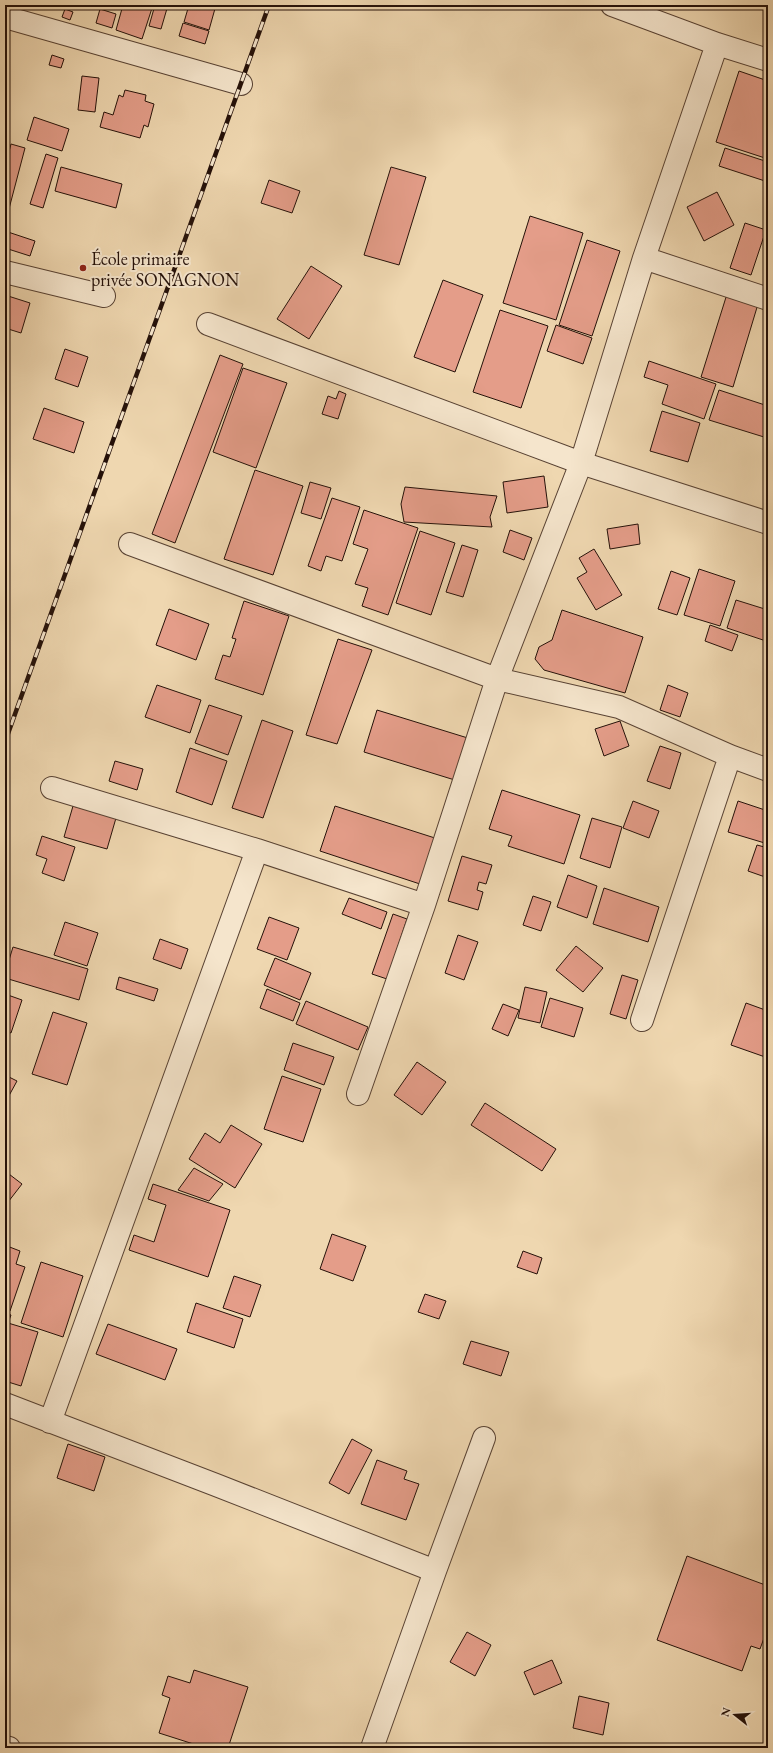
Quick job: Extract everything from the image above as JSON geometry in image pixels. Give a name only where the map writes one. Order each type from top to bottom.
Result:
[{"type":"street","points":[[612,5],[717,44],[768,60]]},
{"type":"street","points":[[5,17],[241,84]]},
{"type":"street","points":[[358,1094],[424,904],[497,679],[580,463],[644,258],[717,44]]},
{"type":"street","points":[[644,258],[768,299]]},
{"type":"street","points":[[5,272],[104,296]]},
{"type":"street","points":[[208,324],[580,463],[768,523]]},
{"type":"street","points":[[130,544],[497,679],[619,707],[730,756],[768,770]]},
{"type":"street","points":[[642,1020],[730,756]]},
{"type":"street","points":[[52,788],[257,850],[424,904]]},
{"type":"street","points":[[50,1422],[257,850]]},
{"type":"street","points":[[5,1404],[435,1571]]},
{"type":"street","points":[[372,1748],[484,1438]]},
{"type":"building","points":[[68,5],[84,5],[82,9]]},
{"type":"building","points":[[123,5],[153,5],[142,39],[116,30]]},
{"type":"building","points":[[155,5],[168,5],[161,29],[149,26]]},
{"type":"building","points":[[189,5],[216,5],[209,30],[184,22]]},
{"type":"building","points":[[65,9],[73,12],[70,20],[62,17]]},
{"type":"building","points":[[100,9],[116,14],[112,28],[96,23]]},
{"type":"building","points":[[183,23],[209,31],[205,44],[179,36]]},
{"type":"building","points":[[52,55],[64,59],[61,68],[49,65]]},
{"type":"building","points":[[739,71],[768,81],[768,159],[716,142]]},
{"type":"building","points":[[82,76],[99,78],[95,112],[78,110]]},
{"type":"building","points":[[125,90],[146,95],[145,101],[154,104],[148,127],[144,125],[140,138],[100,127],[104,112],[113,115],[119,95],[123,97]]},
{"type":"building","points":[[34,117],[69,129],[62,151],[27,140]]},
{"type":"building","points":[[11,144],[25,148],[5,224],[5,167]]},
{"type":"building","points":[[725,148],[768,162],[768,182],[719,166]]},
{"type":"building","points":[[46,154],[58,158],[43,208],[30,204]]},
{"type":"building","points":[[61,167],[122,184],[116,208],[55,191]]},
{"type":"building","points":[[391,167],[426,177],[399,265],[364,255]]},
{"type":"building","points":[[269,180],[300,191],[292,213],[261,203]]},
{"type":"building","points":[[717,192],[734,225],[704,241],[687,207]]},
{"type":"building","points":[[530,216],[583,233],[556,320],[503,303]]},
{"type":"building","points":[[745,223],[766,230],[751,275],[730,268]]},
{"type":"building","points":[[5,231],[35,241],[30,256],[5,248]]},
{"type":"building","points":[[587,240],[620,251],[592,336],[559,325]]},
{"type":"building","points":[[311,266],[342,286],[309,339],[277,319]]},
{"type":"building","points":[[443,280],[483,295],[455,372],[414,357]]},
{"type":"building","points":[[727,294],[758,304],[733,387],[701,377]]},
{"type":"building","points":[[5,295],[30,303],[21,333],[5,328]]},
{"type":"building","points":[[500,310],[548,326],[521,408],[473,392]]},
{"type":"building","points":[[556,325],[592,338],[583,364],[547,351]]},
{"type":"building","points":[[65,349],[88,357],[78,387],[55,379]]},
{"type":"building","points":[[220,355],[243,364],[175,543],[152,534]]},
{"type":"building","points":[[649,361],[716,384],[704,419],[662,404],[668,385],[644,377]]},
{"type":"building","points":[[243,368],[287,383],[256,468],[213,452]]},
{"type":"building","points":[[719,390],[768,406],[768,424],[764,437],[709,420]]},
{"type":"building","points":[[339,391],[346,394],[338,419],[322,414],[328,396],[336,399]]},
{"type":"building","points":[[44,408],[84,422],[74,453],[33,439]]},
{"type":"building","points":[[662,411],[700,423],[688,462],[650,451]]},
{"type":"building","points":[[255,470],[303,486],[273,575],[224,559]]},
{"type":"building","points":[[544,476],[548,507],[507,513],[503,482]]},
{"type":"building","points":[[310,482],[331,488],[321,519],[301,513]]},
{"type":"building","points":[[405,487],[497,496],[490,517],[492,527],[404,522],[401,504]]},
{"type":"building","points":[[332,498],[360,507],[342,561],[326,556],[321,571],[308,566]]},
{"type":"building","points":[[364,510],[418,528],[388,615],[362,606],[368,588],[355,584],[368,549],[353,544]]},
{"type":"building","points":[[638,524],[640,544],[610,549],[607,529]]},
{"type":"building","points":[[510,530],[532,538],[524,560],[503,552]]},
{"type":"building","points":[[420,531],[455,543],[431,615],[396,603]]},
{"type":"building","points":[[462,545],[478,550],[463,597],[446,592]]},
{"type":"building","points":[[594,549],[622,595],[596,610],[577,578],[587,572],[579,558]]},
{"type":"building","points":[[699,569],[735,581],[720,626],[684,615]]},
{"type":"building","points":[[671,571],[690,578],[677,615],[658,609]]},
{"type":"building","points":[[736,600],[768,610],[768,636],[766,641],[727,628]]},
{"type":"building","points":[[244,601],[289,616],[263,695],[215,679],[223,655],[230,657],[236,639],[232,638]]},
{"type":"building","points":[[169,609],[209,624],[196,660],[156,645]]},
{"type":"building","points":[[562,610],[643,637],[625,693],[544,670],[535,659],[539,647],[552,640]]},
{"type":"building","points":[[710,625],[738,635],[732,651],[705,641]]},
{"type":"building","points":[[338,639],[372,650],[337,744],[306,735]]},
{"type":"building","points":[[157,685],[201,700],[190,733],[145,717]]},
{"type":"building","points":[[668,685],[688,693],[680,717],[660,710]]},
{"type":"building","points":[[209,705],[242,716],[228,755],[195,743]]},
{"type":"building","points":[[377,710],[471,739],[458,781],[364,752]]},
{"type":"building","points":[[262,720],[293,731],[263,818],[232,808]]},
{"type":"building","points":[[620,721],[629,746],[604,756],[595,729]]},
{"type":"building","points":[[660,746],[681,753],[670,789],[647,781]]},
{"type":"building","points":[[190,748],[227,761],[212,805],[176,792]]},
{"type":"building","points":[[115,761],[143,769],[137,790],[109,781]]},
{"type":"building","points":[[502,790],[580,815],[564,864],[508,846],[512,836],[489,829]]},
{"type":"building","points":[[633,801],[659,811],[649,838],[623,828]]},
{"type":"building","points":[[738,801],[768,811],[768,844],[728,832]]},
{"type":"building","points":[[73,806],[116,818],[107,849],[64,837]]},
{"type":"building","points":[[335,806],[438,839],[423,885],[320,851]]},
{"type":"building","points":[[592,818],[622,827],[610,868],[580,858]]},
{"type":"building","points":[[42,836],[75,847],[64,881],[42,873],[47,859],[36,855]]},
{"type":"building","points":[[757,845],[768,848],[768,878],[748,871]]},
{"type":"building","points":[[462,856],[492,865],[486,884],[479,882],[477,890],[483,892],[478,910],[448,901]]},
{"type":"building","points":[[568,875],[597,886],[587,918],[557,907]]},
{"type":"building","points":[[604,888],[659,907],[648,942],[593,924]]},
{"type":"building","points":[[533,896],[551,902],[541,931],[523,925]]},
{"type":"building","points":[[349,898],[387,912],[381,929],[342,914]]},
{"type":"building","points":[[393,914],[407,919],[387,979],[372,974]]},
{"type":"building","points":[[269,917],[299,928],[287,960],[257,949]]},
{"type":"building","points":[[65,922],[98,933],[87,966],[54,955]]},
{"type":"building","points":[[458,935],[478,942],[464,980],[445,973]]},
{"type":"building","points":[[160,939],[188,949],[181,969],[153,959]]},
{"type":"building","points":[[576,946],[603,968],[583,992],[556,970]]},
{"type":"building","points":[[13,947],[88,969],[79,1000],[5,978],[5,973]]},
{"type":"building","points":[[275,958],[311,973],[300,1000],[264,985]]},
{"type":"building","points":[[622,975],[638,980],[626,1019],[610,1014]]},
{"type":"building","points":[[119,977],[158,989],[154,1001],[116,989]]},
{"type":"building","points":[[525,987],[547,992],[540,1023],[518,1018]]},
{"type":"building","points":[[267,989],[300,1003],[293,1021],[260,1008]]},
{"type":"building","points":[[5,994],[22,1000],[11,1033],[5,1031]]},
{"type":"building","points":[[550,998],[583,1008],[574,1037],[541,1027]]},
{"type":"building","points":[[306,1001],[368,1027],[358,1050],[296,1024]]},
{"type":"building","points":[[746,1003],[768,1011],[768,1058],[731,1045]]},
{"type":"building","points":[[503,1004],[519,1010],[508,1036],[492,1029]]},
{"type":"building","points":[[53,1012],[87,1023],[67,1085],[32,1074]]},
{"type":"building","points":[[293,1043],[334,1057],[324,1085],[284,1070]]},
{"type":"building","points":[[417,1062],[446,1082],[422,1115],[394,1095]]},
{"type":"building","points":[[5,1075],[17,1081],[5,1103]]},
{"type":"building","points":[[282,1076],[321,1089],[303,1142],[264,1129]]},
{"type":"building","points":[[485,1103],[556,1149],[542,1171],[471,1125]]},
{"type":"building","points":[[231,1125],[262,1144],[235,1188],[189,1159],[205,1133],[220,1143]]},
{"type":"building","points":[[194,1168],[223,1184],[209,1201],[178,1190]]},
{"type":"building","points":[[5,1171],[22,1184],[5,1206]]},
{"type":"building","points":[[153,1184],[230,1210],[208,1277],[129,1250],[134,1235],[154,1242],[166,1205],[148,1199]]},
{"type":"building","points":[[332,1234],[366,1246],[353,1281],[320,1269]]},
{"type":"building","points":[[7,1246],[20,1251],[16,1264],[25,1267],[10,1311],[5,1309],[5,1251]]},
{"type":"building","points":[[523,1251],[542,1258],[537,1274],[517,1267]]},
{"type":"building","points":[[41,1262],[83,1276],[63,1337],[21,1323]]},
{"type":"building","points":[[234,1276],[261,1285],[250,1317],[223,1308]]},
{"type":"building","points":[[425,1294],[446,1301],[439,1319],[418,1312]]},
{"type":"building","points":[[196,1303],[243,1319],[234,1348],[187,1332]]},
{"type":"building","points":[[5,1313],[11,1315],[8,1323],[38,1332],[21,1386],[5,1381]]},
{"type":"building","points":[[108,1324],[177,1349],[165,1380],[96,1354]]},
{"type":"building","points":[[471,1341],[509,1352],[501,1376],[463,1364]]},
{"type":"building","points":[[352,1439],[372,1450],[349,1494],[329,1483]]},
{"type":"building","points":[[68,1444],[105,1457],[94,1491],[57,1478]]},
{"type":"building","points":[[377,1460],[407,1471],[404,1479],[419,1484],[406,1520],[361,1504]]},
{"type":"building","points":[[687,1556],[768,1586],[768,1605],[764,1615],[768,1616],[768,1627],[760,1649],[751,1646],[742,1671],[657,1640]]},
{"type":"building","points":[[467,1632],[491,1645],[475,1676],[450,1662]]},
{"type":"building","points":[[552,1660],[562,1683],[534,1695],[524,1672]]},
{"type":"building","points":[[194,1670],[248,1687],[228,1748],[206,1748],[159,1733],[170,1698],[162,1695],[168,1676],[190,1683]]},
{"type":"building","points":[[579,1696],[609,1703],[603,1735],[573,1728]]},
{"type":"railway","points":[[5,742],[269,5]]},
{"type":"place","name":"École primaire privée SONAGNON","points":[[83,268]]}]
